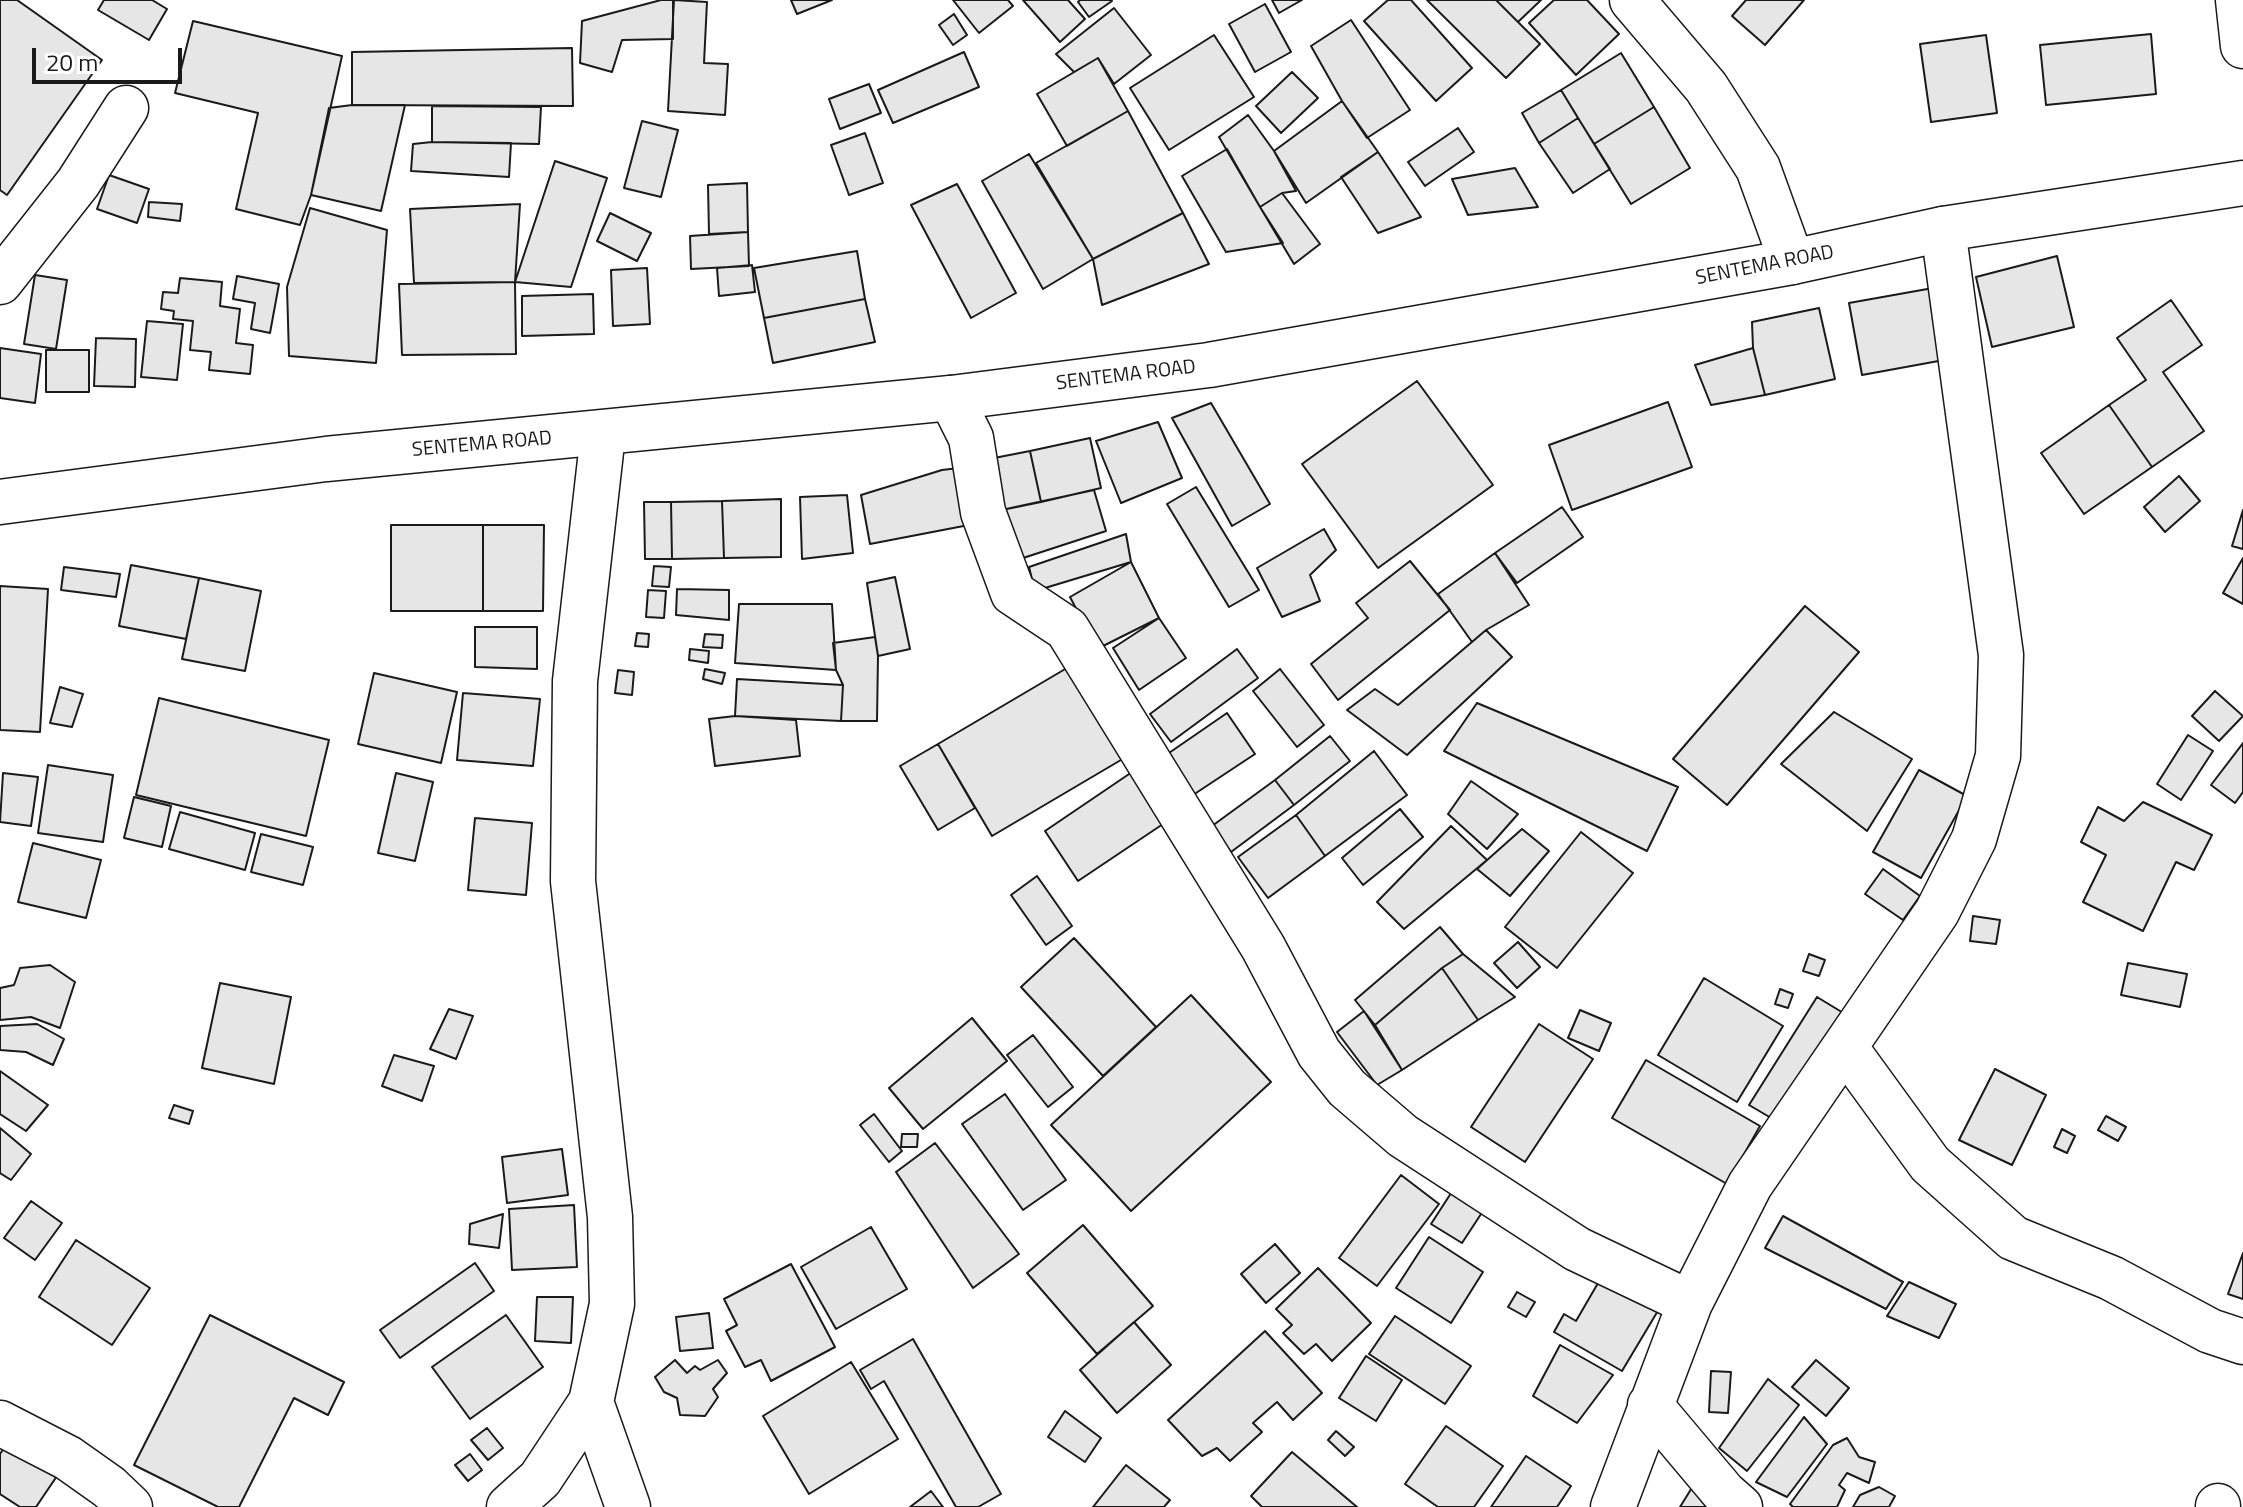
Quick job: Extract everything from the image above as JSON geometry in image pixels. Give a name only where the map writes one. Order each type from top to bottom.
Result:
[{"type":"street","points":[[1632,0],[1706,87],[1758,168],[1792,262]]},
{"type":"street","points":[[2238,0],[2243,46]]},
{"type":"street","points":[[0,282],[78,183],[126,108]]},
{"type":"street","name":"SENTEMA ROAD","points":[[0,502],[326,459],[951,398],[1209,365],[1792,262],[1943,229],[2243,183]]},
{"type":"street","points":[[1613,1507],[1690,1303],[1750,1185],[1937,912],[1974,839],[1998,756],[2001,655],[1943,229]]},
{"type":"street","points":[[951,398],[971,438],[983,512],[1013,593],[1067,629],[1240,908],[1319,1053],[1347,1088],[1403,1136],[1577,1249],[1690,1303]]},
{"type":"street","points":[[509,1507],[540,1479],[591,1402],[612,1304],[610,1217],[573,881],[575,681],[603,434]]},
{"type":"street","points":[[1845,1047],[1930,1164],[2013,1238],[2111,1278],[2210,1331],[2243,1342]]},
{"type":"street","points":[[591,1402],[628,1507]]},
{"type":"street","points":[[1650,1405],[1724,1493],[1740,1507]]},
{"type":"street","points":[[0,1423],[68,1458],[109,1487],[130,1507]]},
{"type":"building","points":[[0,0],[17,0],[102,60],[7,195],[0,190]]},
{"type":"building","points":[[104,0],[152,0],[167,9],[149,40],[98,10]]},
{"type":"building","points":[[661,0],[673,0],[673,39],[622,40],[612,72],[580,63],[582,21]]},
{"type":"building","points":[[674,0],[707,2],[704,63],[728,64],[725,115],[668,111]]},
{"type":"building","points":[[791,0],[832,0],[797,14]]},
{"type":"building","points":[[953,0],[1008,0],[1013,6],[979,33]]},
{"type":"building","points":[[1023,0],[1068,0],[1085,19],[1060,42]]},
{"type":"building","points":[[1272,0],[1302,0],[1279,13]]},
{"type":"building","points":[[1388,0],[1411,0],[1472,68],[1436,101],[1364,21]]},
{"type":"building","points":[[1427,0],[1496,0],[1540,44],[1506,78]]},
{"type":"building","points":[[1496,0],[1541,0],[1518,22]]},
{"type":"building","points":[[1554,0],[1587,0],[1619,34],[1576,75],[1529,23]]},
{"type":"building","points":[[1746,0],[1804,0],[1765,45],[1732,16]]},
{"type":"building","points":[[1112,1],[1089,17],[1078,2]]},
{"type":"building","points":[[1265,4],[1291,52],[1255,72],[1229,24]]},
{"type":"building","points":[[1114,8],[1151,55],[1114,84],[1098,58],[1074,72],[1056,54]]},
{"type":"building","points":[[954,14],[967,35],[953,45],[939,25]]},
{"type":"building","points":[[1351,20],[1410,110],[1367,138],[1311,46]]},
{"type":"building","points":[[193,21],[342,56],[311,195],[300,225],[236,209],[258,113],[175,93]]},
{"type":"building","points":[[2151,34],[2156,94],[2046,105],[2040,45]]},
{"type":"building","points":[[1214,35],[1254,97],[1169,150],[1130,88]]},
{"type":"building","points":[[1986,35],[1997,113],[1931,122],[1920,44]]},
{"type":"building","points":[[572,48],[573,106],[352,105],[352,52]]},
{"type":"building","points":[[964,52],[979,87],[893,123],[878,90]]},
{"type":"building","points":[[1621,53],[1654,107],[1594,144],[1561,90]]},
{"type":"building","points":[[1098,58],[1128,111],[1067,146],[1037,94]]},
{"type":"building","points":[[1292,72],[1318,98],[1281,133],[1256,106]]},
{"type":"building","points":[[869,84],[881,113],[840,129],[829,99]]},
{"type":"building","points":[[1561,90],[1578,118],[1539,143],[1522,113]]},
{"type":"building","points":[[1342,101],[1378,152],[1306,203],[1274,151]]},
{"type":"building","points":[[405,105],[381,211],[311,195],[329,108]]},
{"type":"building","points":[[432,106],[541,107],[539,144],[432,142]]},
{"type":"building","points":[[1654,107],[1690,168],[1631,204],[1594,144]]},
{"type":"building","points":[[1128,111],[1183,213],[1093,259],[1036,163]]},
{"type":"building","points":[[1248,115],[1274,151],[1296,191],[1282,193],[1260,207],[1219,137]]},
{"type":"building","points":[[1578,118],[1610,169],[1573,193],[1539,143]]},
{"type":"building","points":[[642,121],[678,130],[661,197],[624,188]]},
{"type":"building","points":[[1458,128],[1474,152],[1425,186],[1408,162]]},
{"type":"building","points":[[865,133],[883,183],[849,195],[831,145]]},
{"type":"building","points":[[511,143],[509,177],[411,171],[413,144]]},
{"type":"building","points":[[1227,149],[1283,243],[1226,252],[1182,176]]},
{"type":"building","points":[[1378,152],[1421,217],[1378,233],[1341,177]]},
{"type":"building","points":[[1029,154],[1093,259],[1043,289],[982,181]]},
{"type":"building","points":[[555,161],[607,178],[571,287],[515,282]]},
{"type":"building","points":[[1515,168],[1538,207],[1468,215],[1452,179]]},
{"type":"building","points":[[109,175],[149,189],[137,223],[97,209]]},
{"type":"building","points":[[747,183],[748,232],[709,234],[708,185]]},
{"type":"building","points":[[957,184],[1016,293],[971,318],[911,205]]},
{"type":"building","points":[[1282,193],[1320,244],[1294,264],[1260,207]]},
{"type":"building","points":[[149,202],[182,204],[180,221],[148,217]]},
{"type":"building","points":[[520,204],[515,282],[414,283],[410,209]]},
{"type":"building","points":[[310,208],[387,230],[376,363],[289,356],[287,287]]},
{"type":"building","points":[[610,213],[651,233],[637,261],[597,241]]},
{"type":"building","points":[[1183,213],[1209,264],[1102,305],[1093,259]]},
{"type":"building","points":[[748,232],[749,266],[691,269],[690,236]]},
{"type":"building","points":[[857,251],[865,299],[764,318],[754,268]]},
{"type":"building","points":[[2057,256],[2074,327],[1992,347],[1976,277]]},
{"type":"building","points":[[752,265],[755,292],[719,296],[717,268]]},
{"type":"building","points":[[647,268],[650,324],[613,326],[611,270]]},
{"type":"building","points":[[35,275],[67,280],[56,349],[24,344]]},
{"type":"building","points":[[237,276],[279,284],[270,333],[251,329],[255,303],[233,299]]},
{"type":"building","points":[[180,278],[222,282],[220,306],[240,309],[236,343],[253,345],[250,374],[209,370],[211,352],[190,350],[193,321],[173,319],[174,311],[161,309],[163,292],[178,293]]},
{"type":"building","points":[[515,282],[516,354],[402,355],[399,284]]},
{"type":"building","points":[[1933,288],[1944,360],[1862,375],[1849,303]]},
{"type":"building","points":[[593,294],[594,334],[522,336],[522,296]]},
{"type":"building","points":[[865,299],[875,342],[773,363],[764,318]]},
{"type":"building","points":[[2171,300],[2202,345],[2163,372],[2204,431],[2152,467],[2109,405],[2146,380],[2117,338]]},
{"type":"building","points":[[1819,308],[1835,379],[1765,395],[1753,348],[1752,322]]},
{"type":"building","points":[[147,321],[183,324],[177,380],[141,377]]},
{"type":"building","points":[[96,338],[136,339],[135,387],[94,386]]},
{"type":"building","points":[[0,348],[41,354],[35,403],[0,398]]},
{"type":"building","points":[[1753,348],[1765,395],[1711,405],[1695,365]]},
{"type":"building","points":[[46,350],[89,350],[89,392],[46,392]]},
{"type":"building","points":[[1417,381],[1493,485],[1378,568],[1302,464]]},
{"type":"building","points":[[1668,402],[1692,467],[1572,510],[1549,445]]},
{"type":"building","points":[[1211,403],[1270,504],[1232,526],[1172,418]]},
{"type":"building","points":[[2109,405],[2152,467],[2084,514],[2041,453]]},
{"type":"building","points":[[1158,422],[1182,478],[1121,503],[1096,441]]},
{"type":"building","points":[[1090,438],[1101,488],[1041,502],[1030,451]]},
{"type":"building","points":[[1030,451],[1041,502],[997,511],[989,459]]},
{"type":"building","points":[[959,468],[974,524],[870,544],[861,495],[942,470]]},
{"type":"building","points":[[2179,476],[2200,501],[2165,532],[2144,507]]},
{"type":"building","points":[[1196,487],[1259,590],[1229,607],[1167,504]]},
{"type":"building","points":[[1094,490],[1106,531],[1020,559],[997,511]]},
{"type":"building","points":[[847,495],[853,553],[802,559],[800,497]]},
{"type":"building","points":[[781,499],[781,557],[724,558],[722,501]]},
{"type":"building","points":[[722,501],[724,558],[672,559],[671,502]]},
{"type":"building","points":[[644,502],[671,502],[672,559],[645,559]]},
{"type":"building","points":[[1562,507],[1583,537],[1517,583],[1495,553]]},
{"type":"building","points":[[2243,510],[2243,549],[2232,546]]},
{"type":"building","points":[[391,525],[483,525],[483,611],[391,611]]},
{"type":"building","points":[[483,525],[544,525],[543,611],[483,611]]},
{"type":"building","points":[[1324,529],[1336,550],[1310,575],[1320,601],[1282,617],[1257,568]]},
{"type":"building","points":[[1126,534],[1131,562],[1035,591],[1029,567]]},
{"type":"building","points":[[1495,553],[1529,605],[1486,630],[1472,642],[1438,594]]},
{"type":"building","points":[[2243,558],[2243,604],[2223,593]]},
{"type":"building","points":[[1410,561],[1450,610],[1338,700],[1311,664],[1368,618],[1356,603]]},
{"type":"building","points":[[1131,562],[1159,618],[1097,649],[1070,597]]},
{"type":"building","points":[[131,565],[199,578],[186,639],[119,626]]},
{"type":"building","points":[[654,566],[671,567],[669,587],[652,586]]},
{"type":"building","points":[[64,567],[120,574],[116,597],[61,590]]},
{"type":"building","points":[[895,577],[910,649],[878,656],[867,583]]},
{"type":"building","points":[[199,578],[261,591],[245,671],[182,659]]},
{"type":"building","points":[[0,586],[48,589],[40,732],[0,730]]},
{"type":"building","points":[[677,589],[729,590],[729,620],[676,615]]},
{"type":"building","points":[[648,590],[666,591],[664,618],[646,617]]},
{"type":"building","points":[[739,604],[832,604],[836,670],[735,663]]},
{"type":"building","points":[[1805,606],[1859,652],[1727,805],[1673,759]]},
{"type":"building","points":[[1159,618],[1186,658],[1139,690],[1113,648]]},
{"type":"building","points":[[475,627],[537,627],[537,669],[475,667]]},
{"type":"building","points":[[1486,630],[1512,657],[1407,755],[1347,710],[1375,689],[1398,705]]},
{"type":"building","points":[[637,633],[649,634],[648,647],[635,646]]},
{"type":"building","points":[[705,634],[723,635],[722,648],[703,647]]},
{"type":"building","points":[[875,637],[878,656],[877,721],[841,721],[843,685],[836,670],[833,643]]},
{"type":"building","points":[[690,649],[709,651],[708,663],[689,660]]},
{"type":"building","points":[[1237,649],[1258,678],[1171,742],[1150,714]]},
{"type":"building","points":[[1072,665],[1126,757],[992,836],[938,744]]},
{"type":"building","points":[[705,669],[725,673],[722,684],[703,679]]},
{"type":"building","points":[[1280,669],[1324,725],[1297,747],[1253,691]]},
{"type":"building","points":[[618,670],[634,672],[632,695],[615,693]]},
{"type":"building","points":[[374,673],[457,692],[441,763],[358,744]]},
{"type":"building","points":[[737,679],[843,685],[841,721],[735,716]]},
{"type":"building","points":[[60,687],[83,694],[72,727],[50,723]]},
{"type":"building","points":[[2215,691],[2243,716],[2219,741],[2192,716]]},
{"type":"building","points":[[463,693],[540,699],[533,766],[457,760]]},
{"type":"building","points":[[159,698],[329,740],[306,836],[136,795]]},
{"type":"building","points":[[1477,703],[1678,787],[1647,851],[1444,751]]},
{"type":"building","points":[[1834,712],[1912,759],[1867,831],[1781,764]]},
{"type":"building","points":[[1227,713],[1255,754],[1193,795],[1166,755]]},
{"type":"building","points":[[735,716],[796,720],[800,756],[715,766],[709,719]]},
{"type":"building","points":[[2188,735],[2213,751],[2181,800],[2157,784]]},
{"type":"building","points":[[1330,736],[1350,761],[1294,805],[1275,780]]},
{"type":"building","points":[[2243,743],[2243,792],[2235,803],[2211,785]]},
{"type":"building","points":[[938,744],[975,808],[938,830],[900,766]]},
{"type":"building","points":[[1374,751],[1407,795],[1325,856],[1296,815]]},
{"type":"building","points":[[48,765],[113,775],[103,842],[38,833]]},
{"type":"building","points":[[1135,770],[1169,820],[1078,881],[1045,831]]},
{"type":"building","points":[[1919,770],[1967,796],[1921,878],[1873,852]]},
{"type":"building","points":[[3,773],[38,777],[31,826],[0,822]]},
{"type":"building","points":[[396,773],[433,782],[415,861],[378,853]]},
{"type":"building","points":[[1275,780],[1294,805],[1231,852],[1212,826]]},
{"type":"building","points":[[1471,781],[1518,814],[1487,849],[1448,814]]},
{"type":"building","points":[[134,797],[171,806],[162,847],[124,838]]},
{"type":"building","points":[[2143,802],[2212,835],[2194,870],[2176,862],[2143,931],[2083,902],[2106,855],[2081,842],[2098,807],[2124,821]]},
{"type":"building","points":[[1400,809],[1423,837],[1363,885],[1342,858]]},
{"type":"building","points":[[180,812],[255,833],[245,870],[169,849]]},
{"type":"building","points":[[1296,815],[1325,856],[1268,898],[1238,857]]},
{"type":"building","points":[[475,818],[532,823],[526,895],[468,890]]},
{"type":"building","points":[[1451,826],[1487,860],[1404,929],[1377,902]]},
{"type":"building","points":[[1522,829],[1549,851],[1510,896],[1477,869]]},
{"type":"building","points":[[1581,832],[1633,873],[1557,968],[1505,927]]},
{"type":"building","points":[[261,834],[313,847],[303,885],[251,872]]},
{"type":"building","points":[[33,843],[101,860],[86,918],[18,902]]},
{"type":"building","points":[[1883,869],[1920,896],[1903,920],[1865,894]]},
{"type":"building","points":[[1037,876],[1072,926],[1046,945],[1011,895]]},
{"type":"building","points":[[1973,916],[2000,920],[1996,944],[1970,941]]},
{"type":"building","points":[[1440,927],[1463,954],[1375,1025],[1355,1000]]},
{"type":"building","points":[[1074,938],[1156,1027],[1103,1076],[1021,987]]},
{"type":"building","points":[[1518,942],[1540,967],[1517,988],[1494,963]]},
{"type":"building","points":[[1463,954],[1515,997],[1478,1020],[1442,968]]},
{"type":"building","points":[[1809,954],[1825,960],[1819,976],[1803,971]]},
{"type":"building","points":[[2128,963],[2187,974],[2180,1007],[2121,995]]},
{"type":"building","points":[[50,965],[75,982],[60,1028],[31,1017],[0,1020],[0,988],[14,985],[20,968]]},
{"type":"building","points":[[1442,968],[1478,1020],[1402,1070],[1375,1025]]},
{"type":"building","points":[[1704,978],[1783,1026],[1737,1102],[1658,1055]]},
{"type":"building","points":[[220,983],[291,997],[274,1084],[202,1068]]},
{"type":"building","points":[[1780,989],[1793,994],[1788,1008],[1775,1004]]},
{"type":"building","points":[[1191,995],[1271,1082],[1131,1211],[1051,1125]]},
{"type":"building","points":[[1817,997],[1845,1014],[1778,1122],[1749,1105]]},
{"type":"building","points":[[449,1009],[473,1016],[456,1059],[430,1049]]},
{"type":"building","points":[[1580,1010],[1611,1023],[1599,1051],[1568,1038]]},
{"type":"building","points":[[1364,1011],[1402,1070],[1377,1085],[1337,1032]]},
{"type":"building","points":[[972,1018],[1007,1061],[923,1129],[889,1088]]},
{"type":"building","points":[[37,1024],[64,1039],[53,1065],[26,1052],[0,1050],[0,1026]]},
{"type":"building","points":[[1539,1024],[1593,1059],[1525,1162],[1471,1127]]},
{"type":"building","points":[[1033,1035],[1073,1087],[1048,1107],[1007,1055]]},
{"type":"building","points":[[394,1055],[434,1066],[422,1101],[382,1086]]},
{"type":"building","points":[[1646,1060],[1760,1126],[1727,1184],[1612,1118]]},
{"type":"building","points":[[1995,1069],[2046,1095],[2012,1165],[1959,1140]]},
{"type":"building","points":[[0,1071],[48,1105],[26,1131],[0,1114]]},
{"type":"building","points":[[1005,1094],[1066,1180],[1023,1210],[962,1124]]},
{"type":"building","points":[[174,1105],[193,1111],[189,1124],[169,1118]]},
{"type":"building","points":[[874,1114],[902,1151],[889,1162],[860,1125]]},
{"type":"building","points":[[2106,1116],[2126,1127],[2118,1141],[2098,1130]]},
{"type":"building","points":[[0,1128],[31,1154],[11,1180],[0,1173]]},
{"type":"building","points":[[2062,1129],[2075,1136],[2067,1153],[2054,1147]]},
{"type":"building","points":[[902,1134],[918,1134],[917,1147],[901,1147]]},
{"type":"building","points":[[935,1143],[1019,1254],[973,1288],[896,1172]]},
{"type":"building","points":[[562,1149],[568,1195],[507,1203],[502,1157]]},
{"type":"building","points":[[1401,1175],[1439,1204],[1377,1286],[1339,1258]]},
{"type":"building","points":[[1455,1187],[1485,1208],[1462,1243],[1431,1224]]},
{"type":"building","points":[[31,1201],[62,1223],[35,1260],[4,1238]]},
{"type":"building","points":[[574,1205],[577,1267],[512,1270],[509,1209]]},
{"type":"building","points":[[503,1214],[499,1248],[469,1244],[470,1224]]},
{"type":"building","points":[[1783,1216],[1903,1282],[1886,1309],[1765,1248]]},
{"type":"building","points":[[1083,1225],[1153,1306],[1097,1354],[1027,1273]]},
{"type":"building","points":[[871,1227],[907,1289],[836,1329],[801,1267]]},
{"type":"building","points":[[1429,1237],[1483,1272],[1451,1323],[1396,1288]]},
{"type":"building","points":[[76,1240],[150,1288],[112,1345],[39,1297]]},
{"type":"building","points":[[1275,1244],[1300,1273],[1266,1303],[1241,1274]]},
{"type":"building","points":[[2243,1253],[2243,1299],[2228,1294]]},
{"type":"building","points":[[475,1263],[494,1291],[400,1358],[380,1330]]},
{"type":"building","points":[[791,1264],[835,1347],[771,1381],[761,1360],[745,1367],[726,1331],[737,1325],[724,1299]]},
{"type":"building","points":[[1318,1268],[1371,1323],[1332,1361],[1316,1344],[1304,1354],[1283,1333],[1292,1325],[1276,1309]]},
{"type":"building","points":[[1605,1271],[1662,1304],[1622,1371],[1554,1332],[1564,1314],[1576,1321]]},
{"type":"building","points":[[1909,1282],[1956,1304],[1939,1338],[1887,1316]]},
{"type":"building","points":[[1517,1292],[1535,1302],[1526,1317],[1508,1307]]},
{"type":"building","points":[[537,1297],[573,1297],[571,1343],[535,1341]]},
{"type":"building","points":[[709,1313],[713,1348],[680,1351],[676,1317]]},
{"type":"building","points":[[210,1315],[344,1382],[328,1415],[294,1398],[239,1507],[218,1507],[134,1465]]},
{"type":"building","points":[[506,1315],[543,1367],[470,1419],[432,1367]]},
{"type":"building","points":[[1395,1316],[1471,1366],[1445,1404],[1369,1354]]},
{"type":"building","points":[[1134,1322],[1171,1365],[1117,1413],[1080,1370]]},
{"type":"building","points":[[1265,1331],[1322,1393],[1293,1420],[1277,1402],[1253,1423],[1262,1432],[1230,1461],[1217,1448],[1202,1456],[1168,1420]]},
{"type":"building","points":[[913,1339],[1001,1494],[978,1507],[956,1507],[884,1381],[871,1389],[860,1370]]},
{"type":"building","points":[[1560,1345],[1613,1375],[1577,1423],[1533,1396]]},
{"type":"building","points":[[1366,1356],[1402,1380],[1376,1421],[1339,1398]]},
{"type":"building","points":[[675,1360],[687,1373],[695,1366],[700,1370],[718,1360],[727,1373],[713,1389],[718,1397],[705,1416],[680,1415],[677,1398],[664,1392],[655,1377]]},
{"type":"building","points":[[1816,1360],[1849,1388],[1826,1416],[1792,1387]]},
{"type":"building","points":[[851,1362],[898,1439],[809,1494],[763,1416]]},
{"type":"building","points":[[1711,1371],[1731,1372],[1728,1413],[1709,1412]]},
{"type":"building","points":[[1768,1379],[1799,1405],[1747,1471],[1719,1448]]},
{"type":"building","points":[[1065,1411],[1101,1438],[1085,1462],[1048,1437]]},
{"type":"building","points":[[1804,1417],[1827,1444],[1787,1497],[1756,1482]]},
{"type":"building","points":[[1446,1426],[1503,1466],[1474,1507],[1438,1507],[1405,1484]]},
{"type":"building","points":[[487,1428],[503,1448],[488,1460],[471,1440]]},
{"type":"building","points":[[1336,1431],[1354,1447],[1345,1456],[1328,1440]]},
{"type":"building","points":[[1847,1438],[1859,1457],[1875,1462],[1869,1483],[1847,1473],[1839,1485],[1845,1490],[1837,1507],[1793,1507],[1790,1504],[1833,1445]]},
{"type":"building","points":[[10,1439],[59,1473],[36,1507],[20,1507],[0,1494],[0,1454]]},
{"type":"building","points":[[1292,1452],[1357,1507],[1262,1507],[1251,1496]]},
{"type":"building","points":[[470,1454],[482,1470],[468,1481],[455,1465]]},
{"type":"building","points":[[1526,1456],[1571,1486],[1557,1507],[1491,1507]]},
{"type":"building","points":[[1126,1465],[1170,1500],[1164,1507],[1093,1507]]},
{"type":"building","points":[[1693,1486],[1727,1507],[1680,1507]]},
{"type":"building","points":[[1879,1487],[1895,1496],[1889,1507],[1853,1507],[1860,1495]]},
{"type":"building","points":[[931,1491],[943,1507],[910,1507]]}]
